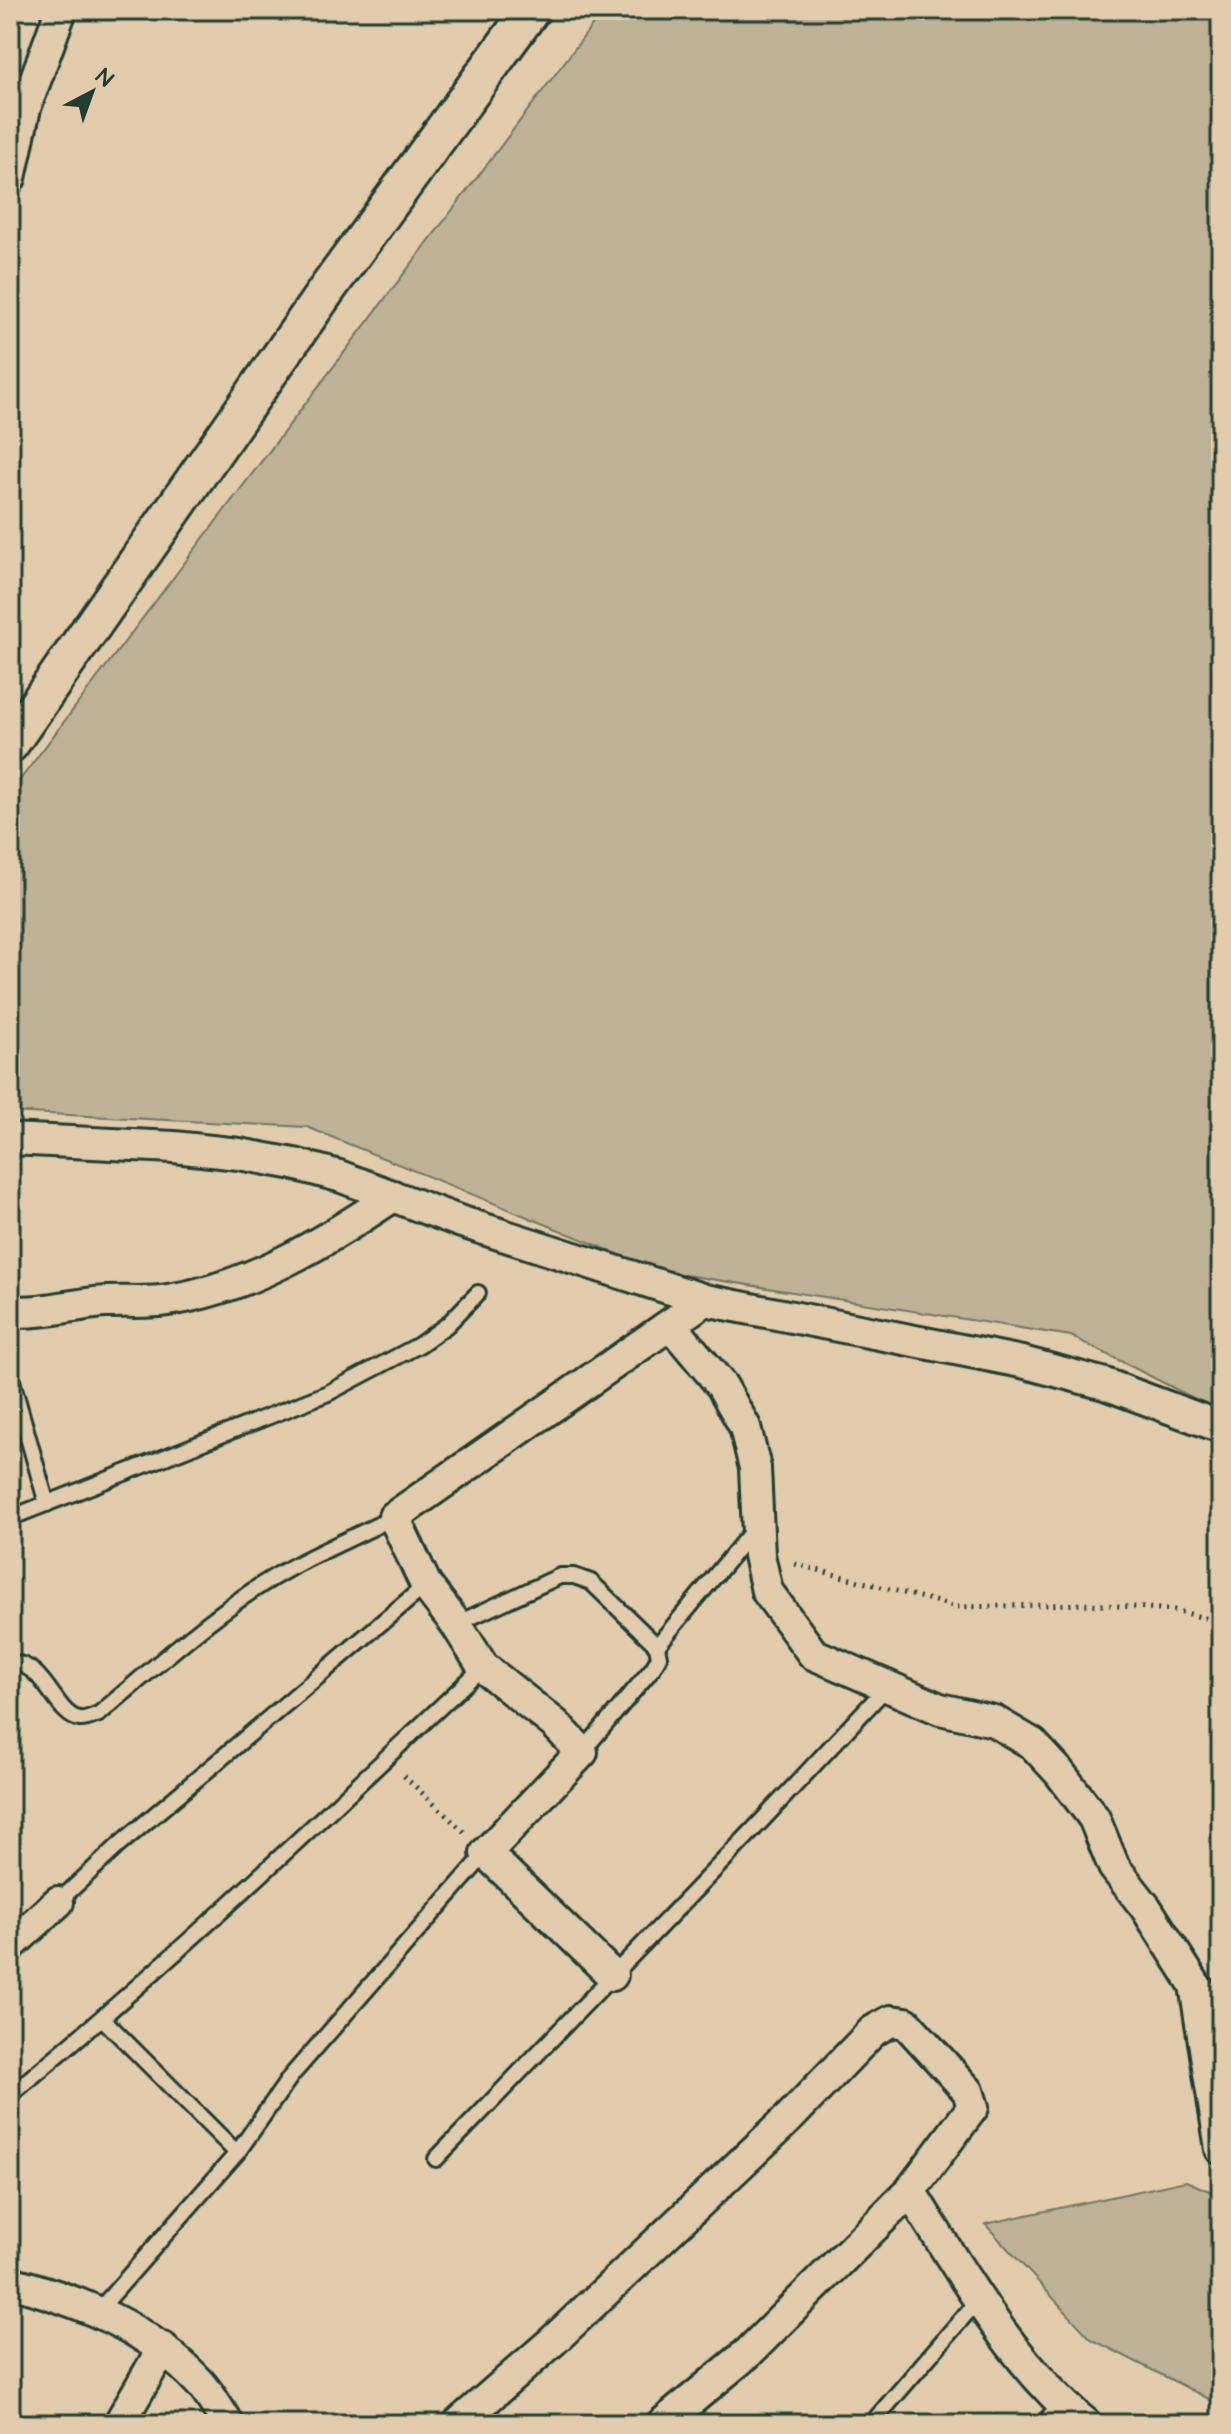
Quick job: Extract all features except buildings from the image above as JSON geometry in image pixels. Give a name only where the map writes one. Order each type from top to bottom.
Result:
[{"type":"street","points":[[10,178],[25,108],[61,10]]},
{"type":"street","points":[[10,744],[328,288],[531,10]]},
{"type":"street","points":[[10,1139],[239,1154],[339,1176],[459,1221],[705,1300],[1022,1362],[1105,1384],[1221,1427]]},
{"type":"street","points":[[10,1311],[28,1313],[96,1303],[166,1301],[199,1294],[270,1268],[335,1235],[393,1196]]},
{"type":"street","points":[[612,1975],[486,1853],[582,1752],[555,1724],[483,1667],[426,1585],[394,1517],[705,1300]]},
{"type":"street","points":[[671,1325],[722,1386],[745,1427],[755,1468],[759,1555],[767,1591],[813,1654],[940,1709],[994,1721],[1033,1744],[1094,1818],[1114,1867],[1146,1908],[1195,1985],[1215,2008],[1221,2009]]},
{"type":"street","points":[[10,1946],[58,1902]]},
{"type":"street","points":[[1195,1985],[1221,2149]]},
{"type":"street","points":[[458,2424],[554,2340],[779,2128],[873,2031],[891,2021],[906,2023],[968,2091],[973,2107],[910,2191],[748,2353],[662,2424]]},
{"type":"street","points":[[910,2191],[1052,2414],[1086,2424]]},
{"type":"street","points":[[10,2282],[98,2311],[163,2348],[202,2385],[228,2424]]},
{"type":"street","points":[[119,2424],[163,2348]]},
{"type":"lane","points":[[10,1518],[328,1393],[419,1345],[447,1325],[478,1293]]},
{"type":"lane","points":[[10,1374],[47,1504]]},
{"type":"lane","points":[[10,1663],[19,1662],[38,1676],[70,1715],[78,1719],[99,1714],[254,1590],[299,1563],[394,1517]]},
{"type":"lane","points":[[657,1646],[759,1522]]},
{"type":"lane","points":[[456,1624],[560,1576],[574,1576],[591,1582],[657,1646],[659,1657],[653,1668],[582,1752]]},
{"type":"lane","points":[[58,1902],[119,1845],[426,1585]]},
{"type":"lane","points":[[10,2095],[103,2019],[483,1667]]},
{"type":"lane","points":[[436,2159],[887,1687]]},
{"type":"lane","points":[[98,2311],[237,2153],[291,2076],[486,1853]]},
{"type":"lane","points":[[103,2019],[237,2153]]},
{"type":"lane","points":[[871,2424],[978,2300]]},
{"type":"path","points":[[759,1555],[957,1607],[1091,1604],[1174,1610],[1221,1622]]},
{"type":"path","points":[[386,1758],[486,1853]]},
{"type":"shaded area","points":[[604,10],[1221,10],[1221,1412],[1071,1336],[660,1271],[307,1127],[10,1112],[10,793]]},
{"type":"shaded area","points":[[1186,2181],[1221,2196],[1221,2405],[1091,2339],[985,2224]]}]
